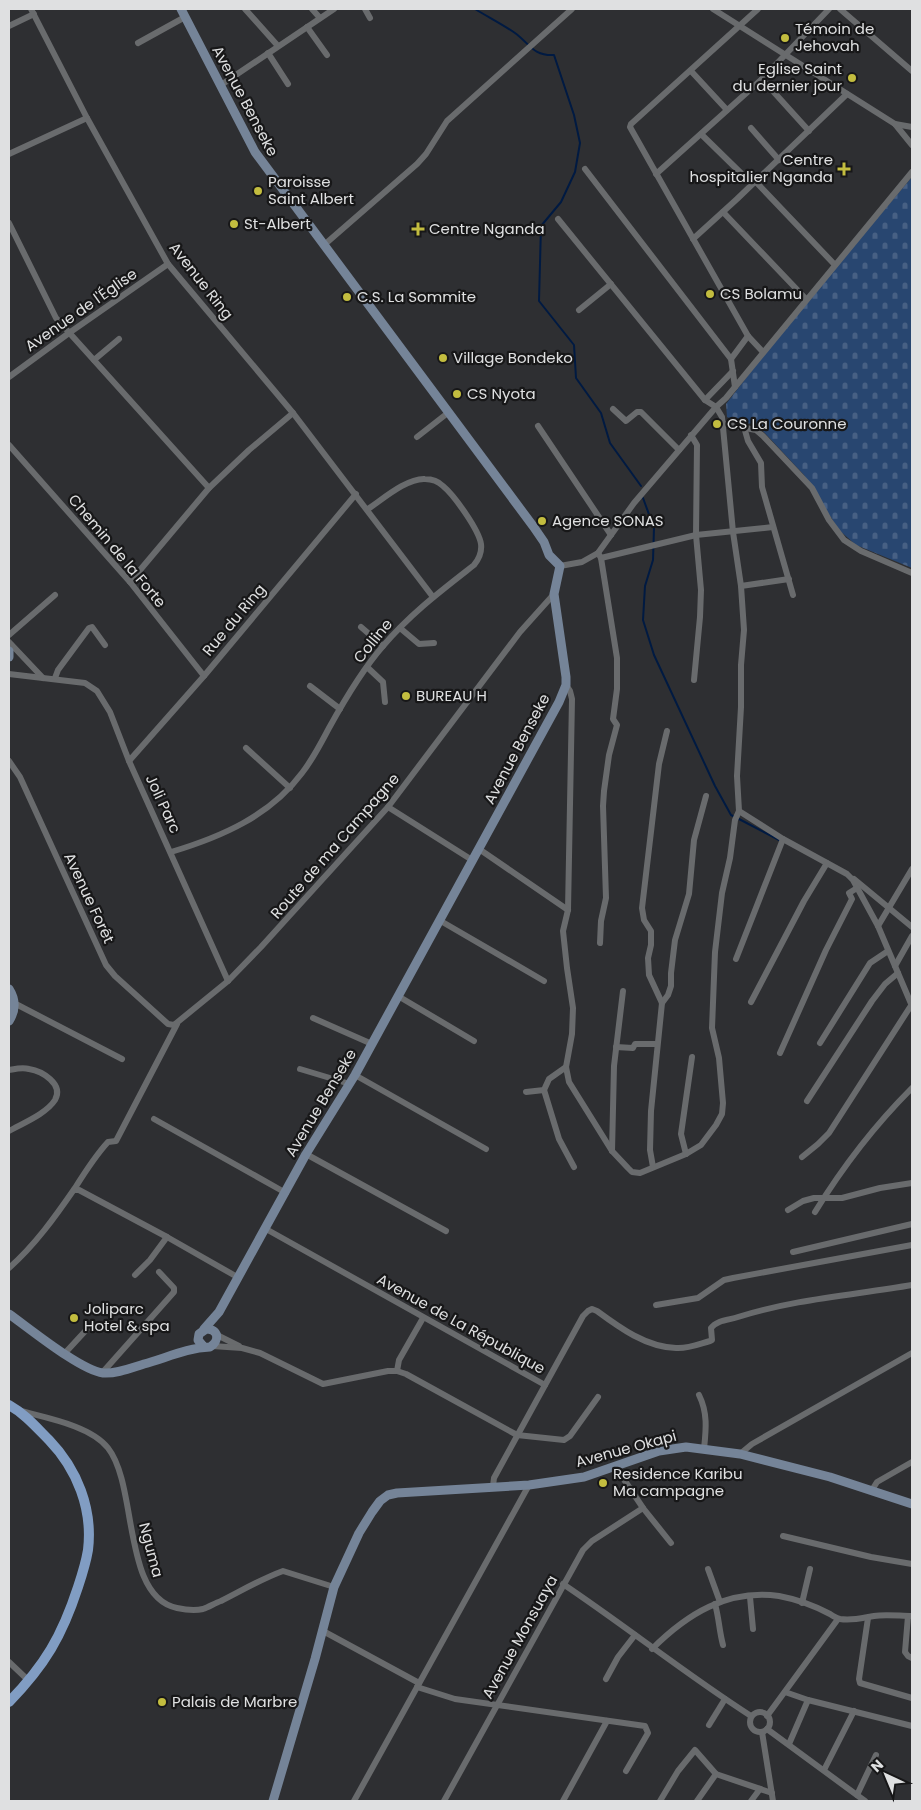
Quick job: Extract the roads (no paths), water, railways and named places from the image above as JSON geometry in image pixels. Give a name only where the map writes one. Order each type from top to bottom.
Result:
[{"type":"main road","points":[[9,1702],[29,1681],[48,1656],[63,1626],[88,1551],[89,1531],[88,1511],[84,1498],[66,1460],[50,1441],[13,1408]]},
{"type":"street","points":[[312,9],[320,18]]},
{"type":"street","points":[[220,86],[334,9]]},
{"type":"street","points":[[365,9],[370,18]]},
{"type":"street","points":[[324,246],[417,164],[426,154],[447,120],[572,9]]},
{"type":"street","points":[[713,9],[895,124],[912,145]]},
{"type":"street","points":[[758,9],[630,126],[748,336],[762,352]]},
{"type":"street","points":[[656,174],[762,79],[829,9]]},
{"type":"street","points":[[840,9],[912,71]]},
{"type":"street","points":[[250,10],[278,46]]},
{"type":"street","points":[[9,26],[33,11]]},
{"type":"street","name":"Avenue Ring","points":[[33,11],[87,118],[168,264],[293,413],[368,509],[433,597]]},
{"type":"street","points":[[138,42],[183,13]]},
{"type":"street","name":"Avenue Benseke","points":[[183,13],[254,152],[540,535],[549,555],[560,566],[554,594],[566,669],[566,685],[559,702],[350,1084],[306,1154],[219,1312]]},
{"type":"street","points":[[307,27],[327,55]]},
{"type":"street","points":[[268,53],[288,84]]},
{"type":"street","points":[[691,70],[727,110]]},
{"type":"street","points":[[762,79],[809,132]]},
{"type":"street","points":[[693,239],[809,132],[847,94]]},
{"type":"street","points":[[9,154],[87,118]]},
{"type":"street","points":[[895,124],[912,127]]},
{"type":"street","points":[[751,128],[779,160]]},
{"type":"street","points":[[701,134],[747,179],[755,181],[835,265]]},
{"type":"street","points":[[585,169],[731,359],[735,387]]},
{"type":"street","points":[[600,943],[601,921],[606,898],[603,799],[609,755],[617,725],[613,719],[617,689],[617,658],[599,555],[610,535],[634,503],[691,435],[735,387],[912,172]]},
{"type":"street","points":[[723,212],[806,299]]},
{"type":"street","points":[[558,219],[705,400],[716,407],[722,414],[733,532],[741,586],[744,630],[737,776],[739,811],[735,820],[718,923],[712,1008],[712,1028],[719,1058],[722,1114],[701,1145],[686,1154],[640,1173],[632,1172],[612,1151],[569,1082],[566,1067],[572,1034],[573,1008],[563,931],[568,910],[572,699],[566,685]]},
{"type":"street","points":[[9,223],[51,309],[69,333],[210,488]]},
{"type":"street","name":"Avenue de l'Église","points":[[9,377],[168,264]]},
{"type":"street","points":[[579,310],[611,284]]},
{"type":"street","points":[[731,359],[748,336]]},
{"type":"street","points":[[94,360],[119,339]]},
{"type":"street","points":[[705,400],[733,371]]},
{"type":"street","points":[[612,409],[626,421],[637,412],[641,412],[678,450]]},
{"type":"street","points":[[417,437],[449,412]]},
{"type":"street","points":[[130,582],[210,488],[249,450],[293,413]]},
{"type":"street","points":[[724,424],[756,430],[763,436],[809,484],[829,520],[844,540],[860,551],[912,573]]},
{"type":"street","points":[[538,426],[610,535]]},
{"type":"street","points":[[744,428],[748,441],[761,463],[762,487],[793,595]]},
{"type":"street","points":[[691,435],[697,445],[696,535],[701,590],[694,680]]},
{"type":"street","name":"Chemin de la Forte","points":[[9,445],[130,582],[204,676]]},
{"type":"street","name":"Colline","points":[[171,852],[239,826],[264,810],[290,788],[308,765],[340,709],[383,646],[433,597],[474,565],[480,557],[481,544],[478,535],[461,508],[442,484],[434,480],[414,480],[368,509]]},
{"type":"street","name":"Rue du Ring","points":[[130,761],[204,676],[356,494]]},
{"type":"street","points":[[560,566],[582,562],[599,555],[657,545],[696,535],[773,527]]},
{"type":"street","points":[[741,586],[789,579]]},
{"type":"street","name":"Route de ma Campagne","points":[[175,1025],[228,980],[297,909],[388,808],[520,632],[554,594]]},
{"type":"street","points":[[9,635],[55,595]]},
{"type":"street","points":[[54,678],[88,628],[92,627],[105,645]]},
{"type":"street","points":[[360,627],[383,646]]},
{"type":"street","points":[[400,628],[419,644],[434,643]]},
{"type":"street","points":[[9,642],[43,678]]},
{"type":"street","points":[[9,650],[9,657]]},
{"type":"street","points":[[367,667],[383,682],[385,702]]},
{"type":"street","name":"Joli Parc","points":[[9,674],[85,682],[97,691],[110,712],[228,980]]},
{"type":"street","points":[[310,686],[340,709]]},
{"type":"street","points":[[662,1003],[649,975],[648,958],[651,945],[651,931],[644,920],[642,908],[659,764],[667,730]]},
{"type":"street","points":[[246,748],[290,788]]},
{"type":"street","name":"Avenue Forêt","points":[[9,761],[20,777],[106,965],[115,976],[168,1024],[175,1025]]},
{"type":"street","points":[[653,1167],[650,1150],[657,1044],[662,1003],[668,995],[671,986],[676,940],[690,894],[694,840],[706,796]]},
{"type":"street","points":[[388,808],[472,860]]},
{"type":"street","points":[[739,811],[783,839],[847,874],[890,907],[912,927]]},
{"type":"street","points":[[736,959],[783,839]]},
{"type":"street","points":[[479,849],[568,910]]},
{"type":"street","points":[[751,1002],[804,901],[827,863]]},
{"type":"street","points":[[878,926],[912,869]]},
{"type":"street","points":[[802,1157],[829,1133],[911,1006],[878,926],[854,890],[854,880],[847,874]]},
{"type":"street","points":[[780,1053],[826,950],[849,908],[852,899],[849,894],[854,890]]},
{"type":"street","points":[[439,920],[544,981]]},
{"type":"street","points":[[895,966],[912,936]]},
{"type":"street","points":[[820,1043],[870,963],[888,952]]},
{"type":"street","points":[[806,1101],[884,984],[898,973]]},
{"type":"street","points":[[9,989],[14,1003],[9,1021]]},
{"type":"street","points":[[612,1151],[616,1047],[623,991]]},
{"type":"street","points":[[398,996],[474,1042]]},
{"type":"street","points":[[14,1003],[122,1059]]},
{"type":"street","points":[[313,1018],[372,1044]]},
{"type":"street","points":[[9,1268],[34,1243],[104,1146],[108,1142],[116,1141],[175,1025]]},
{"type":"street","points":[[616,1047],[633,1048],[635,1044],[657,1044]]},
{"type":"street","points":[[686,1154],[681,1134],[692,1057]]},
{"type":"street","points":[[566,1067],[549,1079],[544,1090],[559,1139],[574,1167]]},
{"type":"street","points":[[300,1068],[350,1084]]},
{"type":"street","points":[[9,1070],[30,1069],[49,1078],[57,1090],[54,1102],[9,1131]]},
{"type":"street","points":[[355,1075],[486,1149]]},
{"type":"street","points":[[815,1212],[833,1184],[877,1127],[912,1088]]},
{"type":"street","points":[[526,1092],[544,1090]]},
{"type":"street","points":[[154,1119],[286,1193]]},
{"type":"street","points":[[306,1154],[446,1231]]},
{"type":"street","points":[[788,1210],[814,1198],[842,1198],[880,1188],[912,1183]]},
{"type":"street","points":[[72,1192],[79,1190],[168,1237],[239,1278]]},
{"type":"street","points":[[793,1252],[912,1224]]},
{"type":"street","name":"Avenue de La République","points":[[266,1229],[545,1385],[494,1478],[494,1486]]},
{"type":"street","points":[[135,1275],[168,1237]]},
{"type":"street","points":[[656,1305],[698,1298],[724,1280],[912,1245]]},
{"type":"street","points":[[102,1373],[174,1292],[174,1288],[159,1272]]},
{"type":"street","points":[[545,1385],[583,1316],[592,1309],[633,1335],[660,1346],[677,1348],[696,1346],[710,1341],[712,1340],[711,1328],[716,1323],[752,1312],[819,1298],[912,1284]]},
{"type":"street","points":[[180,1352],[219,1312]]},
{"type":"street","points":[[9,1314],[65,1354],[87,1367],[102,1373],[120,1371],[216,1343],[215,1332],[219,1312]]},
{"type":"street","points":[[396,1371],[399,1360],[423,1318]]},
{"type":"street","points":[[65,1354],[89,1327]]},
{"type":"street","points":[[201,1332],[209,1329],[242,1348],[268,1356],[318,1384],[396,1371],[517,1435],[564,1440],[570,1436],[598,1397]]},
{"type":"street","points":[[201,1332],[199,1342],[208,1346],[242,1348]]},
{"type":"street","points":[[740,1454],[752,1444],[912,1353]]},
{"type":"street","points":[[699,1395],[706,1413],[704,1449]]},
{"type":"street","name":"Nguma","points":[[13,1408],[60,1421],[98,1439],[108,1447],[116,1462],[121,1478],[141,1569],[147,1585],[155,1596],[169,1606],[187,1610],[203,1609],[283,1571],[334,1587]]},
{"type":"street","name":"Avenue Okapi","points":[[273,1801],[334,1587],[359,1533],[380,1501],[388,1495],[529,1485],[584,1477],[659,1451],[686,1447],[740,1454],[830,1477],[912,1504]]},
{"type":"street","points":[[872,1490],[877,1482],[912,1462]]},
{"type":"street","points":[[615,1466],[643,1508],[671,1543]]},
{"type":"street","points":[[354,1801],[529,1485]]},
{"type":"street","name":"Avenue Monsuaya","points":[[444,1801],[563,1584],[587,1544],[643,1508]]},
{"type":"street","points":[[783,1536],[871,1557],[912,1564]]},
{"type":"street","points":[[708,1569],[717,1603],[720,1623],[718,1628],[723,1645]]},
{"type":"street","points":[[802,1603],[810,1569]]},
{"type":"street","points":[[563,1584],[652,1649],[751,1716]]},
{"type":"street","points":[[652,1649],[672,1630],[700,1611],[717,1603],[750,1597],[779,1596],[802,1603],[838,1619],[910,1616],[905,1652],[912,1658]]},
{"type":"street","points":[[750,1597],[753,1629]]},
{"type":"street","points":[[868,1618],[860,1683],[912,1698]]},
{"type":"street","points":[[768,1716],[838,1619]]},
{"type":"street","points":[[322,1631],[418,1685],[455,1699],[642,1726],[648,1729],[648,1733],[626,1771]]},
{"type":"street","points":[[606,1679],[634,1635]]},
{"type":"street","points":[[9,1662],[29,1681]]},
{"type":"street","points":[[785,1692],[808,1700],[912,1726]]},
{"type":"street","points":[[709,1725],[724,1699]]},
{"type":"street","points":[[789,1744],[808,1700]]},
{"type":"street","points":[[824,1770],[854,1711]]},
{"type":"street","points":[[773,1801],[764,1731],[770,1724],[765,1713],[757,1712],[751,1716],[749,1722],[751,1728],[756,1732],[764,1731],[789,1744],[865,1801]]},
{"type":"street","points":[[563,1801],[607,1722]]},
{"type":"street","points":[[660,1801],[678,1771],[695,1750],[716,1774],[772,1793]]},
{"type":"street","points":[[857,1795],[876,1756]]},
{"type":"street","points":[[697,1801],[716,1774]]},
{"type":"street","points":[[751,1801],[760,1789]]},
{"type":"waterway","points":[[475,9],[515,33],[541,54],[554,55],[574,115],[580,143],[575,172],[561,202],[541,226],[539,301],[574,345],[576,378],[601,413],[610,443],[641,486]]},
{"type":"waterway","points":[[643,498],[654,528],[653,560],[645,586],[643,620],[654,655],[715,786],[731,815],[735,817]]},
{"type":"waterway","points":[[739,819],[779,840]]},
{"type":"place","name":"Témoin de Jehovah","points":[[785,38]]},
{"type":"place","name":"Eglise Saint du dernier jour","points":[[852,78]]},
{"type":"place","name":"Centre hospitalier Nganda","points":[[844,169]]},
{"type":"place","name":"Paroisse Saint Albert","points":[[258,191]]},
{"type":"place","name":"St-Albert","points":[[234,224]]},
{"type":"place","name":"Centre Nganda","points":[[418,229]]},
{"type":"place","name":"CS Bolamu","points":[[710,294]]},
{"type":"place","name":"C.S. La Sommite","points":[[347,297]]},
{"type":"place","name":"Village Bondeko","points":[[443,358]]},
{"type":"place","name":"CS Nyota","points":[[457,394]]},
{"type":"place","name":"CS La Couronne","points":[[717,424]]},
{"type":"place","name":"Agence SONAS","points":[[542,521]]},
{"type":"place","name":"BUREAU H","points":[[406,696]]},
{"type":"place","name":"Joliparc Hotel & spa","points":[[74,1318]]},
{"type":"place","name":"Residence Karibu Ma campagne","points":[[603,1483]]},
{"type":"place","name":"Palais de Marbre","points":[[162,1702]]}]
